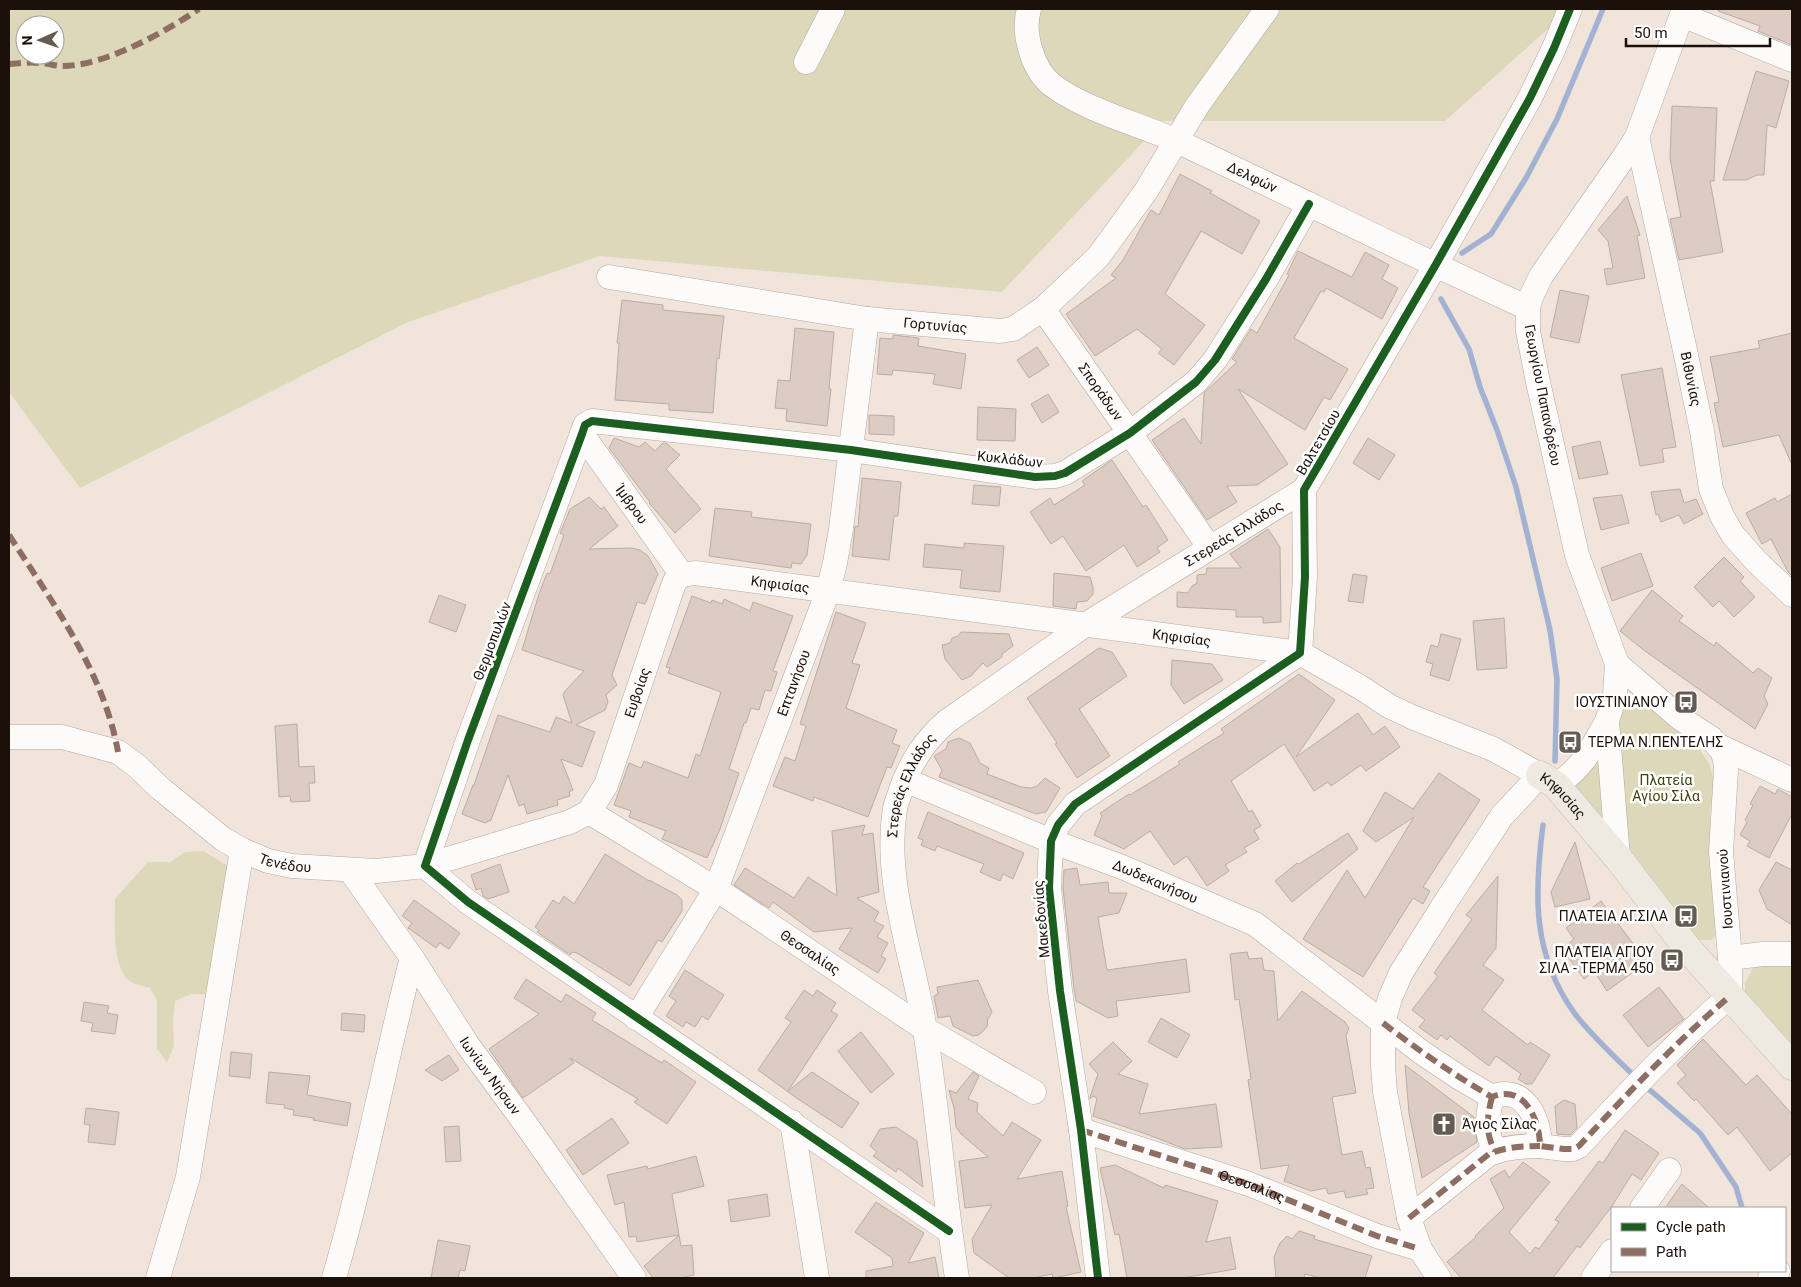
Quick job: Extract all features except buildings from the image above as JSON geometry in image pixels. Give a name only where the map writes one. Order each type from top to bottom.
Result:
[{"type":"main road","name":"Κηφισίας","points":[[1548,780],[1618,858],[1688,949],[1792,1066]]},
{"type":"street","points":[[806,62],[834,9]]},
{"type":"street","name":"Δελφών","points":[[1029,9],[1028,40],[1034,62],[1050,84],[1075,100],[1177,141],[1435,266],[1528,308]]},
{"type":"street","name":"Γορτυνίας","points":[[609,277],[867,319],[1000,331],[1013,328],[1043,309],[1098,257],[1141,198],[1197,106],[1267,9]]},
{"type":"street","name":"Βαλτετσίου","points":[[1300,653],[1305,577],[1304,490],[1435,266],[1530,98],[1570,9]]},
{"type":"street","points":[[1683,12],[1792,60]]},
{"type":"street","name":"Γεωργίου Παπανδρέου","points":[[1438,1278],[1420,1249],[1409,1218],[1386,1092],[1383,1066],[1383,1022],[1390,998],[1401,973],[1502,816],[1548,780],[1571,776],[1586,758],[1607,721],[1615,695],[1618,664],[1577,555],[1538,382],[1528,331],[1528,308],[1541,276],[1624,158],[1636,137],[1683,12]]},
{"type":"street","name":"Βιθυνίας","points":[[1636,137],[1689,368],[1702,431],[1711,489],[1733,535],[1756,561],[1792,595]]},
{"type":"street","name":"Κυκλάδων","points":[[584,430],[592,421],[851,450],[1035,477],[1055,476],[1065,473],[1130,433],[1196,382],[1215,360],[1266,279],[1309,204]]},
{"type":"street","name":"Σποράδων","points":[[1043,309],[1210,548]]},
{"type":"street","name":"Επτανήσου","points":[[636,1018],[716,888],[828,592],[838,546],[867,319]]},
{"type":"street","name":"Ίμβρου","points":[[584,430],[682,575]]},
{"type":"street","name":"Θερμοπυλών","points":[[425,866],[468,740],[584,430]]},
{"type":"street","name":"Στερεάς Ελλάδος","points":[[957,1278],[925,1029],[896,889],[893,859],[892,834],[895,807],[910,766],[932,734],[946,722],[1085,625],[1304,490]]},
{"type":"street","name":"Κηφισίας","points":[[682,575],[695,573],[1300,653],[1389,706],[1493,749],[1548,780]]},
{"type":"street","name":"Ευβοίας","points":[[589,812],[606,785],[671,592],[675,581],[682,575]]},
{"type":"street","name":"Μακεδονίας","points":[[1098,1278],[1081,1130],[1060,991],[1048,888],[1051,841],[1058,825],[1075,804],[1300,653]]},
{"type":"street","points":[[1618,664],[1680,718],[1717,744],[1792,780]]},
{"type":"street","name":"Γεωργίου Παπανδρέου","points":[[1607,721],[1618,858]]},
{"type":"street","name":"Τενέδου","points":[[9,737],[62,737],[118,752],[137,766],[200,821],[242,850],[268,861],[292,866],[350,870],[398,870],[425,866],[570,822],[589,812]]},
{"type":"street","name":"Ιουστινιανού","points":[[1717,744],[1725,759],[1721,852],[1730,958],[1730,996]]},
{"type":"street","name":"Δωδεκανήσου","points":[[905,780],[1051,841],[1122,867],[1256,924],[1421,1052],[1492,1097]]},
{"type":"street","name":"Θεσσαλίας","points":[[589,812],[716,888],[925,1029],[1034,1092]]},
{"type":"street","points":[[158,1278],[188,1177],[242,850]]},
{"type":"street","points":[[425,866],[444,884],[468,902],[950,1231]]},
{"type":"street","name":"Ιωνίων Νήσων","points":[[350,870],[412,958],[467,1044],[634,1278]]},
{"type":"street","points":[[1730,958],[1763,954],[1792,954]]},
{"type":"street","points":[[334,1278],[412,958]]},
{"type":"street","points":[[1409,1218],[1495,1151],[1518,1146],[1573,1149],[1579,1146],[1692,1028],[1730,996]]},
{"type":"street","points":[[1495,1151],[1489,1142],[1489,1109],[1492,1097],[1499,1094],[1514,1096],[1526,1103],[1538,1125],[1540,1146]]},
{"type":"street","points":[[792,1122],[817,1278]]},
{"type":"street","name":"Θεσσαλίας","points":[[1081,1130],[1248,1184],[1377,1236],[1420,1249]]},
{"type":"street","points":[[1643,1207],[1669,1170]]},
{"type":"street","points":[[1594,1278],[1611,1252]]},
{"type":"green space","points":[[9,9],[1570,9],[1445,121],[1163,121],[1002,292],[600,256],[408,322],[80,488],[9,392]]},
{"type":"green space","name":"Πλατεία Αγίου Σίλα","points":[[1639,699],[1695,743],[1709,763],[1715,784],[1710,811],[1710,864],[1722,924],[1712,940],[1697,940],[1640,874],[1625,836],[1615,713],[1623,700]]},
{"type":"green space","points":[[1598,758],[1605,828],[1567,784]]},
{"type":"green space","points":[[203,851],[232,868],[210,994],[191,994],[175,1001],[173,1022],[174,1046],[167,1062],[157,1049],[157,1001],[150,988],[131,982],[120,967],[115,931],[115,899],[148,862],[170,862],[185,852]]},
{"type":"green space","points":[[1792,961],[1792,1052],[1745,1000],[1745,983],[1756,962]]},
{"type":"waterway","points":[[1462,253],[1491,234],[1526,178],[1557,119],[1603,9]]},
{"type":"waterway","points":[[1441,299],[1469,349],[1480,387],[1516,487],[1550,630],[1557,679],[1555,761]]},
{"type":"waterway","points":[[1543,825],[1538,875],[1538,900],[1544,946],[1551,969],[1561,992],[1575,1014],[1636,1078]]},
{"type":"waterway","points":[[1644,1085],[1700,1133],[1736,1187],[1742,1207]]},
{"type":"marked path","points":[[9,64],[45,63],[62,66],[97,60],[134,46],[169,28],[199,9]]},
{"type":"marked path","points":[[9,535],[59,612],[89,666],[111,722],[118,752]]},
{"type":"marked path","points":[[1383,1023],[1436,1062],[1492,1097],[1503,1094],[1513,1095],[1521,1099],[1533,1115],[1537,1125],[1540,1146],[1573,1149],[1579,1146],[1671,1050],[1730,996]]},
{"type":"marked path","points":[[1492,1097],[1488,1131],[1495,1151]]},
{"type":"marked path","points":[[1081,1130],[1249,1184],[1377,1236],[1420,1249]]},
{"type":"marked path","points":[[1409,1218],[1489,1154],[1514,1147],[1540,1146]]},
{"type":"cycle path","points":[[1098,1278],[1081,1130],[1060,991],[1049,888],[1051,841],[1058,825],[1075,804],[1300,653],[1305,577],[1304,490],[1435,266],[1530,98],[1570,9]]},
{"type":"cycle path","points":[[949,1231],[468,902],[425,866],[468,740],[585,425],[592,421],[851,450],[1035,477],[1055,476],[1065,473],[1130,433],[1196,382],[1215,360],[1266,279],[1309,204]]},
{"type":"place","name":"ΙΟΥΣΤΙΝΙΑΝΟΥ","points":[[1686,702]]},
{"type":"place","name":"ΤΕΡΜΑ Ν.ΠΕΝΤΕΛΗΣ","points":[[1570,742]]},
{"type":"place","name":"ΠΛΑΤΕΙΑ ΑΓ.ΣΙΛΑ","points":[[1686,916]]},
{"type":"place","name":"ΠΛΑΤΕΙΑ ΑΓΙΟΥ ΣΙΛΑ - ΤΕΡΜΑ 450","points":[[1672,960]]},
{"type":"place","name":"Άγιος Σίλας","points":[[1444,1124]]}]
